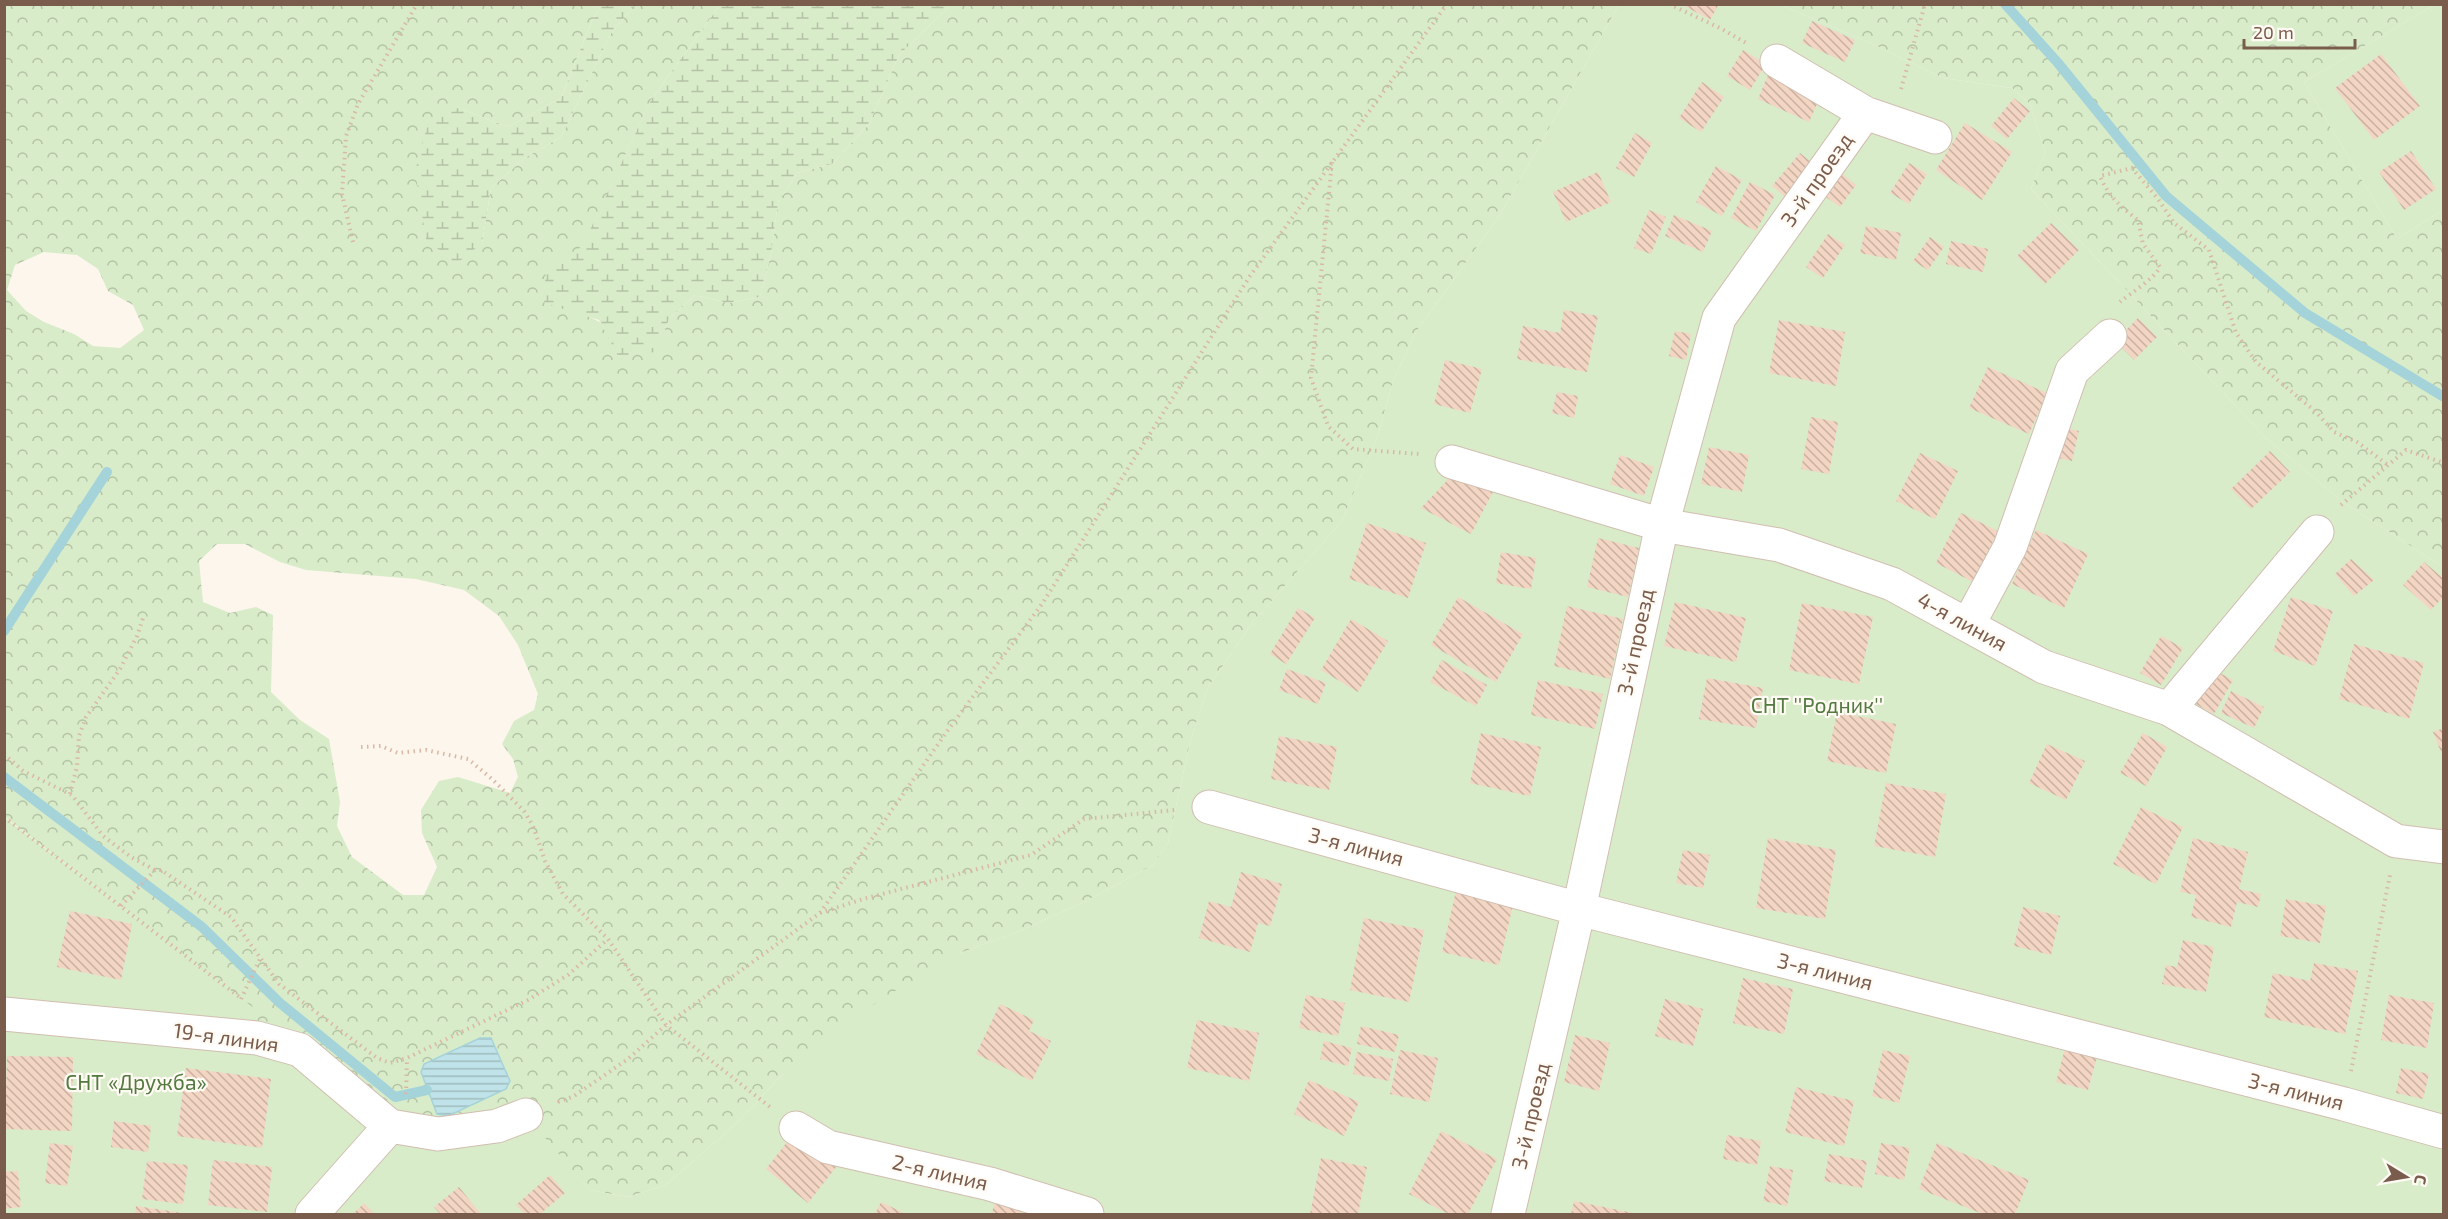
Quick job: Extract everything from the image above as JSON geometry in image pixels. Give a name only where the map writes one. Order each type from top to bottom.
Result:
[{"type":"street","points":[[1776,62],[1865,113],[1935,137]]},
{"type":"street","name":"3-й проезд","points":[[1508,1215],[1579,909],[1662,525],[1719,318],[1865,113]]},
{"type":"street","points":[[1968,625],[2010,547],[2072,371],[2110,336]]},
{"type":"street","name":"4-я линия","points":[[1452,462],[1662,525],[1779,545],[1892,584],[2044,667],[2169,709],[2396,841],[2444,847]]},
{"type":"street","points":[[2169,709],[2317,532]]},
{"type":"street","name":"3-я линия","points":[[1209,807],[1579,909],[2344,1104],[2444,1132]]},
{"type":"street","name":"19-я линия","points":[[4,1014],[261,1040],[300,1050],[390,1125],[438,1134],[497,1125],[526,1115]]},
{"type":"street","points":[[312,1215],[390,1125]]},
{"type":"street","name":"2-я линия","points":[[796,1128],[828,1147],[990,1184],[1087,1215]]},
{"type":"path","points":[[353,242],[342,194],[346,136],[358,104],[417,4]]},
{"type":"path","points":[[820,913],[948,730],[1042,604],[1250,276],[1447,4]]},
{"type":"path","points":[[1669,4],[1722,29],[1776,62]]},
{"type":"path","points":[[1903,88],[1925,4]]},
{"type":"path","points":[[1332,162],[1311,378],[1328,426],[1353,449],[1427,454],[1452,462]]},
{"type":"path","points":[[2110,336],[2117,318],[2117,305],[2137,287],[2155,276],[2160,267],[2143,244],[2138,220],[2120,206],[2105,189],[2100,176],[2132,168],[2158,199],[2174,223],[2209,250],[2236,333],[2256,362],[2316,412],[2334,432],[2357,442],[2388,465]]},
{"type":"path","points":[[2352,496],[2406,450],[2444,463]]},
{"type":"path","points":[[70,794],[79,736],[86,717],[120,669],[137,636],[144,615]]},
{"type":"path","points":[[361,747],[381,746],[398,753],[426,750],[468,759],[492,779],[524,811],[533,826],[545,861],[563,894],[608,939],[666,1025],[796,1128]]},
{"type":"path","points":[[4,754],[23,771],[70,794],[103,836],[131,857],[155,870],[161,870],[231,916],[279,984],[377,1058],[390,1063],[407,1058],[528,1000],[568,975],[608,939]]},
{"type":"path","points":[[526,1115],[574,1096],[628,1059],[666,1025],[820,913],[863,899],[1031,855],[1084,819],[1209,807]]},
{"type":"path","points":[[4,817],[255,1009],[261,1040]]},
{"type":"path","points":[[2344,1104],[2396,841]]},
{"type":"path","points":[[121,906],[155,870]]},
{"type":"path","points":[[241,999],[260,959]]},
{"type":"path","points":[[406,1081],[407,1058]]},
{"type":"path","points":[[380,1067],[386,1061]]},
{"type":"green space","points":[[4,5],[601,5],[591,23],[561,98],[508,127],[458,108],[482,243],[491,188],[526,157],[561,137],[611,33],[635,5],[720,5],[651,100],[582,248],[584,314],[656,351],[669,319],[695,295],[728,303],[760,297],[771,254],[778,203],[797,173],[832,164],[869,124],[899,55],[951,5],[1619,5],[1500,215],[1416,332],[1393,381],[1378,435],[1342,521],[1253,622],[1207,689],[1190,743],[1168,843],[1153,865],[1086,901],[1020,931],[960,953],[782,1075],[739,1121],[666,1185],[628,1197],[589,1190],[560,1157],[438,1134],[261,1039],[254,1009],[5,817]],"holes":[[[44,252],[77,255],[98,269],[108,291],[133,305],[144,330],[120,348],[93,346],[74,334],[44,322],[26,311],[7,290],[15,265]],[[217,544],[245,544],[280,562],[306,570],[416,579],[464,590],[499,616],[518,645],[538,694],[534,710],[514,721],[502,744],[513,759],[518,777],[510,793],[458,777],[439,781],[421,810],[422,833],[437,867],[424,895],[403,895],[352,857],[337,826],[340,802],[329,739],[300,720],[271,692],[273,615],[256,607],[230,613],[203,602],[199,561]]]},
{"type":"green space","points":[[601,5],[635,5],[611,33],[561,137],[526,157],[491,188],[482,243],[456,264],[426,239],[415,171],[428,123],[458,108],[508,127],[561,98],[591,23]]},
{"type":"green space","points":[[720,5],[951,5],[899,55],[869,124],[832,164],[797,173],[778,203],[771,254],[760,297],[728,303],[695,295],[669,319],[656,352],[618,356],[599,320],[544,303],[546,266],[582,247],[651,100]]},
{"type":"green space","name":"СНТ ''Родник''","points":[[1619,5],[1781,5],[1870,43],[1943,78],[2012,88],[2030,104],[2045,152],[2031,189],[2266,438],[2343,502],[2443,567],[2443,1214],[5,1214],[4,817],[255,1009],[261,1039],[390,1125],[526,1115],[589,1190],[628,1197],[666,1185],[739,1121],[782,1075],[880,1000],[960,953],[1020,931],[1086,901],[1153,865],[1168,843],[1190,743],[1207,689],[1253,622],[1342,521],[1378,435],[1393,381],[1416,332],[1500,215]]},
{"type":"green space","points":[[1781,5],[2434,5],[2304,82],[2397,239],[2443,210],[2443,567],[2343,502],[2266,438],[2031,189],[2045,152],[2030,104],[2012,88],[1943,78],[1870,43]]},
{"type":"green space","points":[[2434,5],[2443,5],[2443,210],[2397,239],[2304,82]]},
{"type":"water","points":[[480,1038],[491,1038],[510,1081],[506,1089],[448,1116],[437,1114],[421,1072],[424,1064]]},
{"type":"building","points":[[1681,4],[1719,4],[1710,20]]},
{"type":"building","points":[[1812,21],[1855,40],[1845,62],[1802,43]]},
{"type":"building","points":[[1743,50],[1766,64],[1750,90],[1727,76]]},
{"type":"building","points":[[2381,54],[2420,106],[2374,140],[2335,88]]},
{"type":"building","points":[[1770,70],[1822,93],[1809,122],[1758,99]]},
{"type":"building","points":[[1702,82],[1724,97],[1701,132],[1679,118]]},
{"type":"building","points":[[2014,98],[2030,111],[2007,139],[1991,126]]},
{"type":"building","points":[[1965,123],[2012,152],[1982,200],[1936,170]]},
{"type":"building","points":[[1635,133],[1652,143],[1634,177],[1616,168]]},
{"type":"building","points":[[2411,151],[2436,189],[2404,210],[2379,172]]},
{"type":"building","points":[[1800,153],[1817,167],[1789,200],[1772,186]]},
{"type":"building","points":[[1909,163],[1927,174],[1909,204],[1890,193]]},
{"type":"building","points":[[1716,166],[1742,180],[1722,216],[1696,202]]},
{"type":"building","points":[[1598,172],[1611,202],[1566,222],[1553,192]]},
{"type":"building","points":[[1840,172],[1856,185],[1840,207],[1823,195]]},
{"type":"building","points":[[1750,182],[1775,195],[1756,231],[1731,218]]},
{"type":"building","points":[[1649,210],[1666,217],[1651,254],[1634,248]]},
{"type":"building","points":[[1674,215],[1712,231],[1703,252],[1665,236]]},
{"type":"building","points":[[2051,223],[2079,250],[2045,284],[2017,256]]},
{"type":"building","points":[[1866,226],[1901,233],[1896,260],[1860,253]]},
{"type":"building","points":[[1828,234],[1845,245],[1823,278],[1806,267]]},
{"type":"building","points":[[1930,237],[1944,247],[1928,270],[1913,261]]},
{"type":"building","points":[[1951,241],[1988,249],[1983,272],[1946,264]]},
{"type":"building","points":[[1564,310],[1598,316],[1587,372],[1517,359],[1523,326],[1560,333]]},
{"type":"building","points":[[2138,318],[2157,337],[2134,360],[2115,341]]},
{"type":"building","points":[[1779,320],[1845,332],[1836,386],[1769,373]]},
{"type":"building","points":[[1675,331],[1691,334],[1686,360],[1669,356]]},
{"type":"building","points":[[1445,360],[1482,369],[1470,413],[1434,404]]},
{"type":"building","points":[[1988,367],[2047,393],[2029,434],[1969,408]]},
{"type":"building","points":[[1557,392],[1578,396],[1574,418],[1552,413]]},
{"type":"building","points":[[1811,417],[1838,422],[1829,474],[1801,469]]},
{"type":"building","points":[[2056,426],[2079,431],[2072,461],[2049,456]]},
{"type":"building","points":[[1709,447],[1749,455],[1742,492],[1701,484]]},
{"type":"building","points":[[2270,451],[2290,472],[2251,509],[2231,489]]},
{"type":"building","points":[[1920,453],[1958,471],[1935,519],[1896,501]]},
{"type":"building","points":[[1620,455],[1654,467],[1644,496],[1610,484]]},
{"type":"building","points":[[1457,470],[1494,490],[1471,534],[1421,508]]},
{"type":"building","points":[[1961,513],[1998,531],[1973,582],[1936,563]]},
{"type":"building","points":[[1367,523],[1426,543],[1408,598],[1349,579]]},
{"type":"building","points":[[2036,530],[2088,554],[2064,608],[2012,584]]},
{"type":"building","points":[[1598,538],[1639,548],[1628,597],[1587,587]]},
{"type":"building","points":[[1501,552],[1536,558],[1531,589],[1496,583]]},
{"type":"building","points":[[2351,559],[2374,580],[2354,596],[2335,574]]},
{"type":"building","points":[[2424,562],[2444,579],[2444,596],[2431,610],[2403,585]]},
{"type":"building","points":[[1458,597],[1523,634],[1496,682],[1431,645]]},
{"type":"building","points":[[2291,597],[2333,611],[2315,666],[2273,651]]},
{"type":"building","points":[[1675,602],[1746,618],[1736,662],[1664,646]]},
{"type":"building","points":[[1802,603],[1873,617],[1859,684],[1789,670]]},
{"type":"building","points":[[1567,606],[1623,619],[1610,679],[1554,666]]},
{"type":"building","points":[[1298,608],[1315,618],[1286,664],[1270,654]]},
{"type":"building","points":[[1351,619],[1388,641],[1358,692],[1321,670]]},
{"type":"building","points":[[2161,636],[2183,648],[2161,685],[2140,673]]},
{"type":"building","points":[[2354,644],[2424,663],[2409,719],[2339,699]]},
{"type":"building","points":[[1442,660],[1487,685],[1476,706],[1430,682]]},
{"type":"building","points":[[1287,669],[1326,683],[1318,704],[1279,690]]},
{"type":"building","points":[[2214,670],[2233,680],[2214,714],[2196,704]]},
{"type":"building","points":[[1707,678],[1763,688],[1756,728],[1699,719]]},
{"type":"building","points":[[1538,680],[1603,694],[1595,729],[1531,715]]},
{"type":"building","points":[[2231,691],[2264,707],[2254,728],[2221,713]]},
{"type":"building","points":[[1837,712],[1896,724],[1886,773],[1827,761]]},
{"type":"building","points":[[2444,728],[2444,757],[2443,757],[2433,732]]},
{"type":"building","points":[[1481,733],[1541,747],[1530,796],[1470,783]]},
{"type":"building","points":[[2143,733],[2167,747],[2146,786],[2120,773]]},
{"type":"building","points":[[1279,736],[1337,747],[1329,790],[1271,779]]},
{"type":"building","points":[[2047,744],[2085,761],[2066,800],[2029,783]]},
{"type":"building","points":[[1886,783],[1946,794],[1935,857],[1874,846]]},
{"type":"building","points":[[2141,807],[2183,827],[2156,884],[2113,864]]},
{"type":"building","points":[[1768,838],[1836,850],[1825,919],[1756,908]]},
{"type":"building","points":[[2193,838],[2248,852],[2239,889],[2261,894],[2258,907],[2237,902],[2231,927],[2191,917],[2196,895],[2180,892]]},
{"type":"building","points":[[1683,850],[1710,855],[1703,888],[1676,883]]},
{"type":"building","points":[[1241,872],[1282,884],[1270,926],[1258,923],[1250,952],[1199,938],[1209,901],[1231,907]]},
{"type":"building","points":[[1456,891],[1513,905],[1499,965],[1442,952]]},
{"type":"building","points":[[2286,899],[2326,906],[2320,943],[2280,936]]},
{"type":"building","points":[[2023,907],[2060,916],[2051,955],[2014,946]]},
{"type":"building","points":[[70,911],[132,924],[121,980],[57,967]]},
{"type":"building","points":[[1364,918],[1424,930],[1409,1002],[1350,990]]},
{"type":"building","points":[[2183,940],[2214,947],[2206,992],[2162,984],[2166,965],[2177,967]]},
{"type":"building","points":[[2314,963],[2358,971],[2345,1034],[2264,1017],[2273,973],[2310,981]]},
{"type":"building","points":[[1743,978],[1793,989],[1784,1034],[1733,1023]]},
{"type":"building","points":[[1306,995],[1345,1003],[1338,1036],[1299,1028]]},
{"type":"building","points":[[2389,995],[2434,1003],[2427,1048],[2381,1040]]},
{"type":"building","points":[[1665,999],[1703,1009],[1693,1046],[1655,1036]]},
{"type":"building","points":[[1000,1004],[1034,1020],[1029,1031],[1051,1041],[1032,1081],[976,1054]]},
{"type":"building","points":[[1197,1020],[1259,1033],[1249,1081],[1187,1068]]},
{"type":"building","points":[[1361,1026],[1399,1035],[1395,1052],[1357,1044]]},
{"type":"building","points":[[1575,1035],[1610,1043],[1599,1091],[1564,1082]]},
{"type":"building","points":[[1324,1041],[1352,1048],[1348,1066],[1320,1059]]},
{"type":"building","points":[[2066,1045],[2098,1053],[2088,1090],[2056,1082]]},
{"type":"building","points":[[1400,1050],[1438,1058],[1429,1102],[1390,1094]]},
{"type":"building","points":[[1883,1050],[1910,1056],[1899,1103],[1872,1096]]},
{"type":"building","points":[[1357,1052],[1393,1059],[1389,1081],[1353,1074]]},
{"type":"building","points":[[7,1056],[73,1057],[72,1131],[5,1129]]},
{"type":"building","points":[[186,1068],[271,1079],[262,1148],[177,1136]]},
{"type":"building","points":[[2401,1068],[2429,1074],[2423,1099],[2396,1093]]},
{"type":"building","points":[[1309,1080],[1359,1102],[1344,1136],[1294,1114]]},
{"type":"building","points":[[1796,1087],[1854,1101],[1844,1146],[1785,1132]]},
{"type":"building","points":[[114,1121],[151,1126],[148,1152],[111,1147]]},
{"type":"building","points":[[1441,1131],[1497,1159],[1468,1214],[1449,1214],[1409,1194]]},
{"type":"building","points":[[794,1133],[837,1166],[808,1203],[766,1169]]},
{"type":"building","points":[[1727,1135],[1761,1141],[1757,1165],[1723,1159]]},
{"type":"building","points":[[50,1143],[73,1146],[67,1186],[45,1183]]},
{"type":"building","points":[[1881,1143],[1910,1148],[1904,1180],[1875,1174]]},
{"type":"building","points":[[1937,1143],[2029,1180],[2015,1214],[1983,1214],[1919,1189]]},
{"type":"building","points":[[1829,1154],[1867,1161],[1862,1188],[1824,1181]]},
{"type":"building","points":[[1321,1158],[1367,1167],[1358,1214],[1310,1214]]},
{"type":"building","points":[[213,1160],[272,1167],[267,1212],[208,1205]]},
{"type":"building","points":[[147,1161],[188,1165],[183,1204],[142,1199]]},
{"type":"building","points":[[1770,1166],[1793,1170],[1787,1206],[1763,1201]]},
{"type":"building","points":[[18,1171],[21,1207],[4,1209],[4,1172]]},
{"type":"building","points":[[550,1175],[565,1193],[540,1214],[525,1214],[516,1205]]},
{"type":"building","points":[[459,1187],[481,1214],[440,1214],[434,1207]]},
{"type":"building","points":[[997,1197],[1024,1205],[1021,1214],[992,1212]]},
{"type":"building","points":[[1574,1201],[1633,1213],[1633,1214],[1571,1214]]},
{"type":"building","points":[[881,1202],[906,1214],[875,1214]]},
{"type":"building","points":[[364,1203],[375,1214],[353,1214]]},
{"type":"building","points":[[136,1206],[183,1213],[183,1214],[135,1214]]},
{"type":"waterway","points":[[2005,4],[2058,63],[2166,196],[2305,313],[2444,397]]},
{"type":"waterway","points":[[4,631],[107,472]]},
{"type":"waterway","points":[[4,777],[202,927],[280,1003],[395,1097],[427,1090]]},
{"type":"park label","name":"СНТ «Дружба»","points":[[136,1083]]}]
